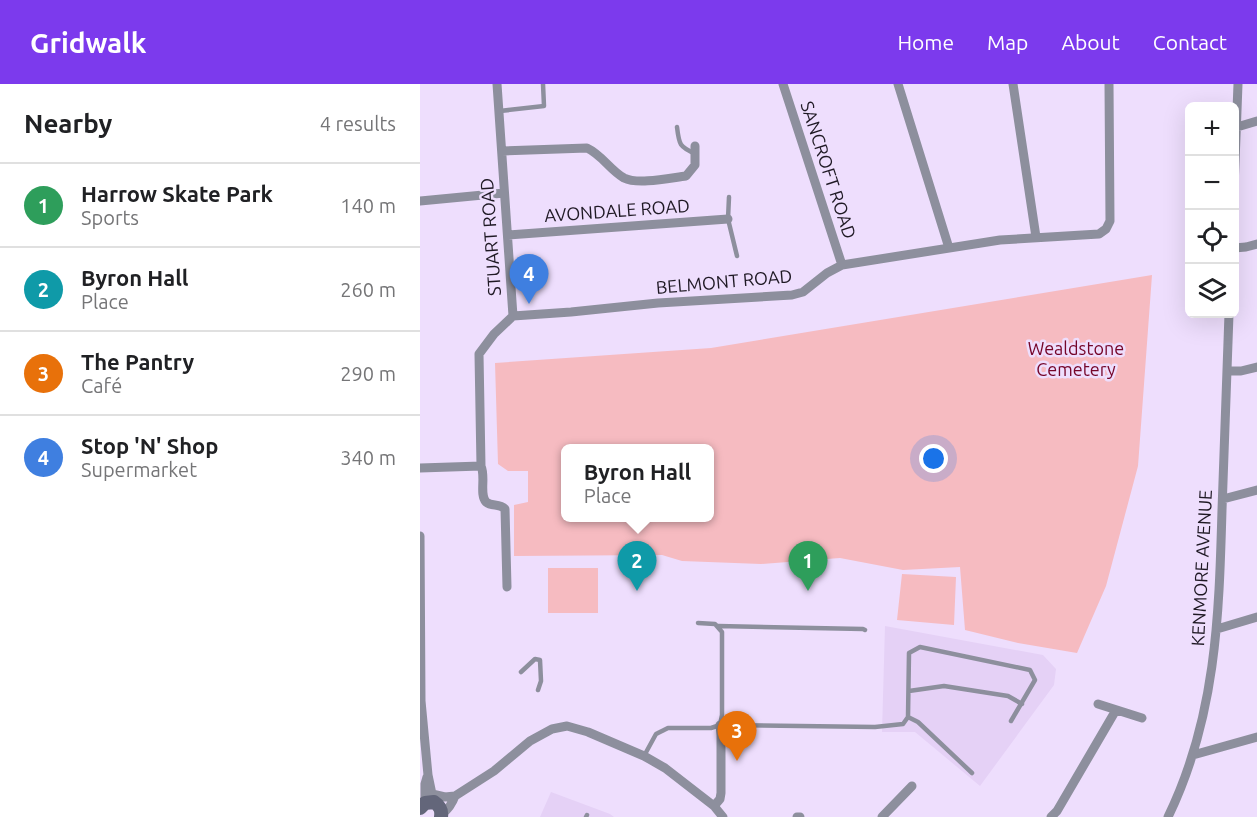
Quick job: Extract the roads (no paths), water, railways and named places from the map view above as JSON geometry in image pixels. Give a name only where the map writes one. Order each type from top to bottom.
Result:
[{"type":"street","name":"STUART ROAD","points":[[497,84],[513,316],[494,334],[479,354],[481,466],[484,472],[483,495],[486,501],[505,509],[507,587]]},
{"type":"street","name":"SANCROFT ROAD","points":[[783,84],[842,265]]},
{"type":"street","points":[[898,84],[949,248]]},
{"type":"street","points":[[1012,84],[1036,237]]},
{"type":"street","name":"BELMONT ROAD","points":[[513,316],[658,303],[792,295],[803,292],[827,273],[842,265],[1000,240],[1099,234],[1106,229],[1110,221],[1109,84]]},
{"type":"street","points":[[1238,84],[1238,102]]},
{"type":"street","points":[[1239,126],[1257,121]]},
{"type":"street","points":[[502,151],[587,148],[624,178],[635,181],[686,176],[695,165],[695,150]]},
{"type":"street","points":[[420,201],[504,193]]},
{"type":"street","name":"AVONDALE ROAD","points":[[508,236],[728,219]]},
{"type":"street","points":[[1239,248],[1257,244]]},
{"type":"street","name":"KENMORE AVENUE","points":[[1168,817],[1180,793],[1193,755],[1208,693],[1217,629],[1229,318]]},
{"type":"street","points":[[1227,371],[1241,371],[1257,367]]},
{"type":"street","points":[[420,468],[481,466]]},
{"type":"street","points":[[1222,500],[1257,490]]},
{"type":"street","points":[[420,536],[421,701],[428,775],[425,784],[432,806]]},
{"type":"street","points":[[1217,629],[1257,617]]},
{"type":"street","points":[[1098,704],[1143,718]]},
{"type":"street","points":[[1051,817],[1058,811],[1116,710]]},
{"type":"street","points":[[714,806],[720,799],[721,793],[720,725]]},
{"type":"street","points":[[432,806],[445,797],[455,796],[494,771],[530,741],[552,729],[573,727],[644,756],[664,768],[714,806],[723,817]]},
{"type":"street","points":[[1193,755],[1257,737]]},
{"type":"street","points":[[882,817],[912,786]]},
{"type":"street","points":[[432,806],[447,810],[455,796]]},
{"type":"lane","points":[[498,111],[544,106],[543,84]]},
{"type":"lane","points":[[677,126],[681,146],[695,150]]},
{"type":"lane","points":[[729,197],[728,219],[737,256]]},
{"type":"lane","points":[[698,623],[718,626],[866,630]]},
{"type":"lane","points":[[718,626],[722,632],[720,725]]},
{"type":"lane","points":[[644,756],[656,734],[668,728],[711,728],[720,725],[875,727],[903,724],[908,717],[909,653],[920,647],[1030,670],[1035,680],[1011,721]]},
{"type":"lane","points":[[521,672],[535,659],[540,660],[541,681],[538,690]]},
{"type":"lane","points":[[909,691],[944,686],[1008,696],[1022,704]]},
{"type":"lane","points":[[908,717],[918,722],[972,773]]},
{"type":"place","name":"Stop 'N' Shop","points":[[529,304]]},
{"type":"place","name":"Byron Hall","points":[[637,591]]},
{"type":"place","name":"Harrow Skate Park","points":[[808,591]]},
{"type":"place","name":"The Pantry","points":[[737,761]]},
{"type":"park label","name":"Wealdstone Cemetery","points":[[1076,359]]}]
